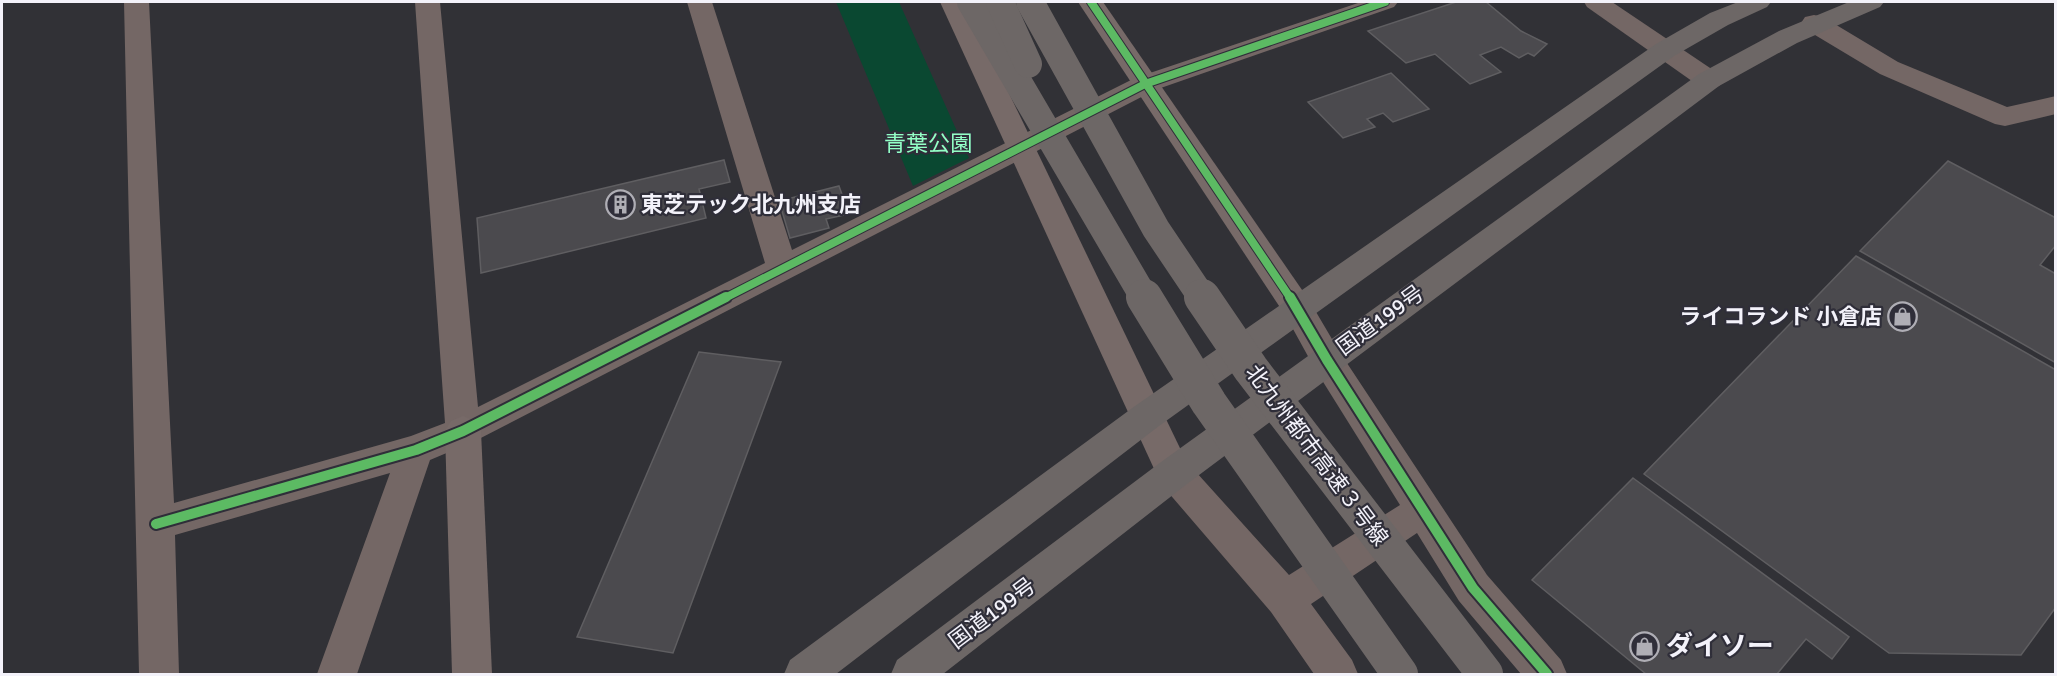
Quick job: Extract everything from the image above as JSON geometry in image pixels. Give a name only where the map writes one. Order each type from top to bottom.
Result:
[{"type":"highway","points":[[971,2],[1110,243],[1209,403],[1400,675]]},
{"type":"highway","points":[[1000,2],[1110,243]]},
{"type":"highway","points":[[1030,2],[1156,229]]},
{"type":"highway","points":[[1048,2],[1156,229]]},
{"type":"highway","points":[[804,675],[1148,416],[1665,50],[1719,19],[1758,2]]},
{"type":"highway","name":"国道199号","points":[[911,675],[1174,473],[1708,80],[1762,48],[1814,23],[1871,2]]},
{"type":"highway","name":"北九州都市高速３号線","points":[[1156,229],[1251,369],[1485,675]]},
{"type":"street","points":[[136,2],[156,524],[159,675]]},
{"type":"street","points":[[428,2],[463,432],[472,675]]},
{"type":"street","points":[[699,2],[783,270]]},
{"type":"street","points":[[952,2],[1174,473],[1285,598],[1338,675]]},
{"type":"street","points":[[1091,2],[1144,84],[1298,309],[1327,360],[1473,588],[1547,675]]},
{"type":"street","points":[[156,524],[416,450],[463,432],[1021,149],[1144,84],[1325,10],[1385,2]]},
{"type":"street","points":[[1596,2],[1708,80]]},
{"type":"street","points":[[1814,23],[1888,68],[2005,117],[2055,105]]},
{"type":"street","points":[[337,675],[416,450]]},
{"type":"street","points":[[1285,598],[1424,510]]},
{"type":"green space","name":"青葉公園","points":[[836,2],[899,2],[969,158],[913,186]]},
{"type":"building","points":[[1456,2],[1486,2],[1521,31],[1547,44],[1534,56],[1528,53],[1519,58],[1501,47],[1480,55],[1501,72],[1470,84],[1435,54],[1406,63],[1368,31]]},
{"type":"building","points":[[1391,73],[1429,109],[1393,122],[1383,113],[1367,119],[1375,127],[1343,138],[1308,102]]},
{"type":"building","name":"東芝テック北九州支店","points":[[724,160],[730,182],[699,189],[706,218],[481,273],[477,218]]},
{"type":"building","points":[[1948,161],[2056,218],[2056,245],[2040,265],[2056,274],[2056,363],[1860,251]]},
{"type":"building","points":[[839,186],[849,214],[826,219],[829,228],[790,238],[779,201]]},
{"type":"building","points":[[1856,256],[2056,370],[2056,607],[2021,655],[1889,653],[1644,474]]},
{"type":"building","points":[[699,352],[781,362],[673,653],[577,637]]},
{"type":"building","points":[[1633,478],[1849,637],[1832,659],[1806,639],[1777,674],[1646,674],[1532,580]]},
{"type":"cycle path","points":[[1091,2],[1298,309],[1327,360],[1473,588],[1547,674]]},
{"type":"cycle path","points":[[156,524],[416,450],[463,431],[1145,84],[1385,2]]},
{"type":"place","name":"東芝テック北九州支店","points":[[620,204]]},
{"type":"place","name":"ライコランド 小倉店","points":[[1903,316]]},
{"type":"place","name":"ダイソー","points":[[1645,646]]}]
